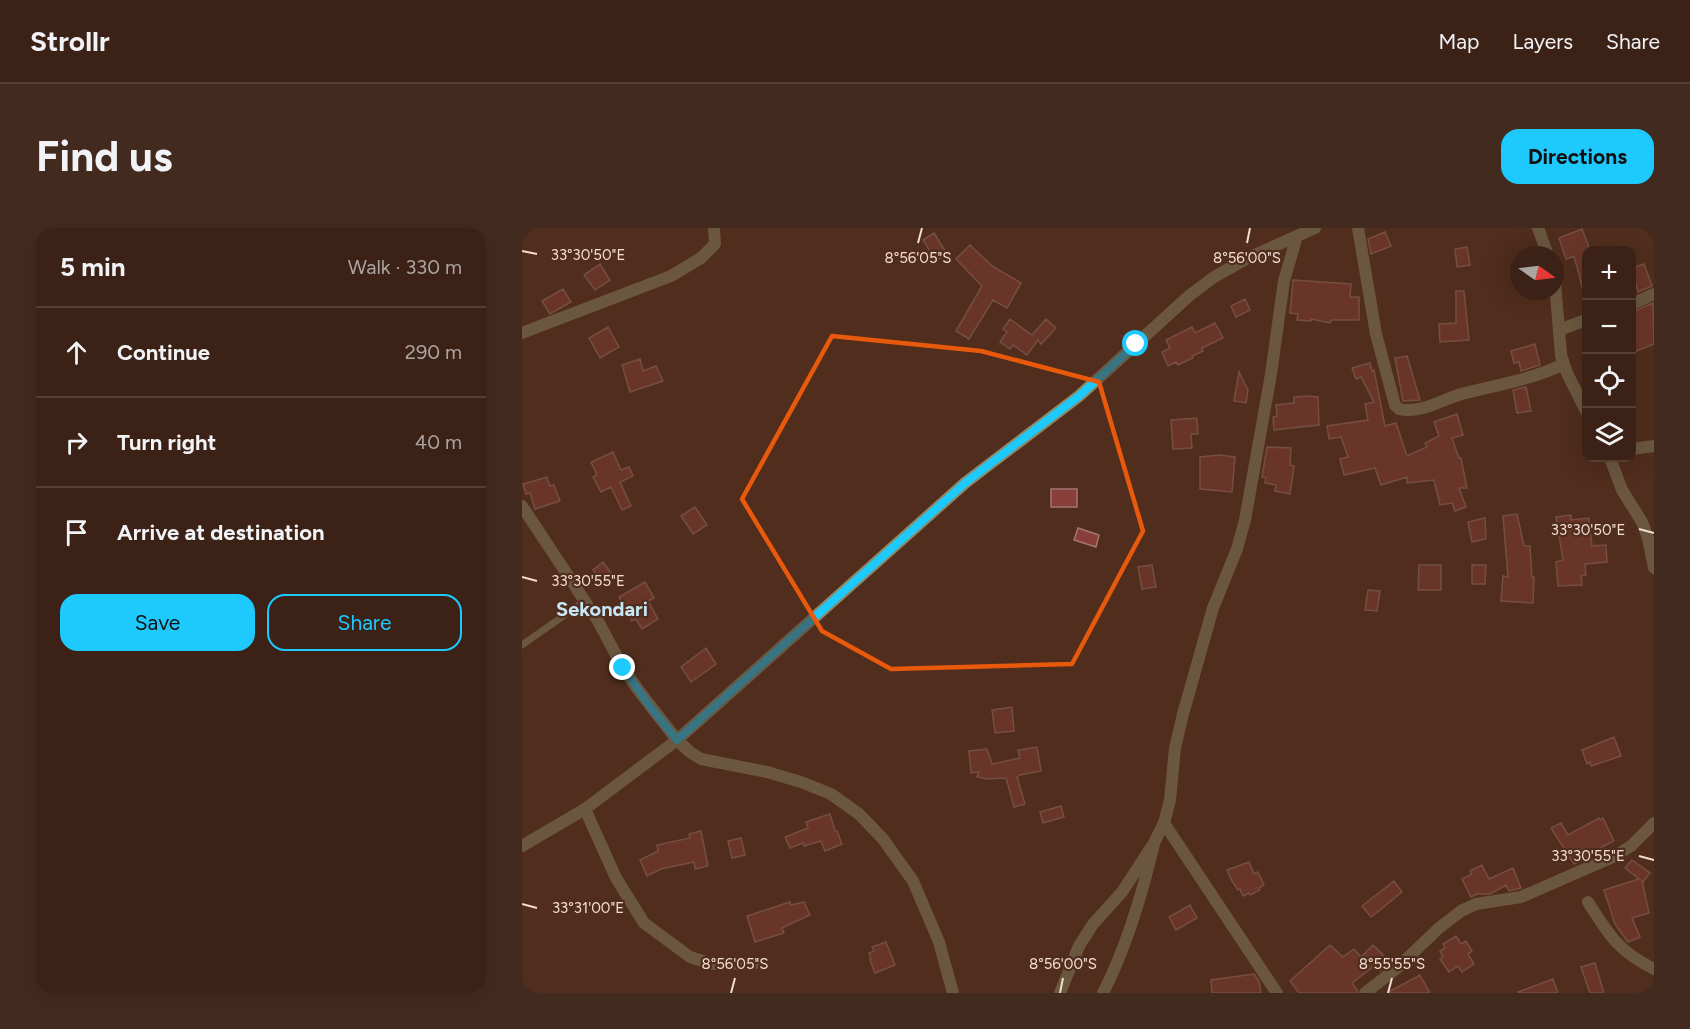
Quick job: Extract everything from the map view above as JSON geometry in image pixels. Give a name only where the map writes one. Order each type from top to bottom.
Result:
[{"type":"street","points":[[522,333],[670,276],[701,258],[715,244],[714,228]]},
{"type":"street","points":[[522,846],[585,809],[677,740],[965,483],[1079,396],[1190,295],[1214,277],[1248,258],[1299,232],[1315,228]]},
{"type":"street","points":[[1358,228],[1376,334],[1393,399],[1399,409],[1419,409],[1463,394],[1539,375],[1563,364]]},
{"type":"street","points":[[1538,228],[1545,246]]},
{"type":"street","points":[[1060,993],[1079,946],[1094,924],[1122,892],[1154,843],[1164,823],[1170,800],[1175,747],[1183,714],[1213,608],[1238,549],[1245,520],[1270,384],[1288,259],[1299,232]]},
{"type":"street","points":[[1636,302],[1654,294]]},
{"type":"street","points":[[1556,300],[1563,364],[1585,408]]},
{"type":"street","points":[[1559,330],[1582,322]]},
{"type":"street","points":[[1636,448],[1654,446]]},
{"type":"street","points":[[1612,462],[1622,490],[1642,522],[1654,568]]},
{"type":"street","points":[[522,506],[585,601],[623,668],[677,740],[700,759],[767,772],[831,794],[859,814],[883,839],[913,881],[939,942],[953,993]]},
{"type":"street","points":[[585,809],[616,878],[644,922],[690,957],[713,964],[755,963]]},
{"type":"street","points":[[1164,823],[1278,993]]},
{"type":"street","points":[[1365,993],[1461,911],[1476,904],[1521,897],[1616,856],[1631,846],[1654,823]]},
{"type":"street","points":[[1103,993],[1134,918],[1154,843]]},
{"type":"street","points":[[1588,902],[1622,950],[1654,969]]},
{"type":"lane","points":[[522,645],[585,601]]},
{"type":"highlighted area","points":[[832,336],[981,351],[1099,382],[1143,531],[1072,664],[891,669],[822,631],[742,499]]},
{"type":"building","points":[[1582,229],[1588,246],[1582,246],[1582,286],[1574,256],[1566,259],[1564,246],[1562,246],[1559,238]]},
{"type":"building","points":[[1385,232],[1391,246],[1371,254],[1368,239]]},
{"type":"building","points":[[934,233],[947,254],[936,261],[923,240]]},
{"type":"building","points":[[970,245],[992,266],[1021,283],[1007,308],[993,300],[969,339],[956,331],[982,286],[956,259]]},
{"type":"building","points":[[1467,247],[1470,265],[1457,267],[1455,249]]},
{"type":"building","points":[[600,264],[610,280],[595,290],[584,275]]},
{"type":"building","points":[[1644,264],[1652,286],[1638,292],[1636,284],[1636,267]]},
{"type":"building","points":[[1293,280],[1351,284],[1350,297],[1359,297],[1359,320],[1331,320],[1330,323],[1311,319],[1311,321],[1297,320],[1298,314],[1290,313]]},
{"type":"building","points":[[563,289],[571,302],[550,314],[542,301]]},
{"type":"building","points":[[1456,291],[1464,291],[1469,340],[1440,342],[1439,324],[1456,323]]},
{"type":"building","points":[[1245,299],[1250,310],[1236,317],[1231,306]]},
{"type":"building","points":[[1653,303],[1654,344],[1636,351],[1636,310]]},
{"type":"building","points":[[1010,319],[1032,335],[1046,319],[1056,328],[1041,344],[1038,340],[1027,355],[1013,345],[1010,349],[1000,342],[1007,332],[1003,329]]},
{"type":"building","points":[[1215,323],[1223,338],[1202,348],[1203,351],[1192,356],[1193,358],[1178,365],[1176,362],[1168,366],[1162,352],[1170,348],[1166,340],[1192,327],[1195,333]]},
{"type":"building","points":[[608,327],[619,347],[600,358],[589,338]]},
{"type":"building","points":[[1535,344],[1540,365],[1521,371],[1519,362],[1514,363],[1511,351]]},
{"type":"building","points":[[1407,356],[1420,400],[1403,401],[1395,358]]},
{"type":"building","points":[[640,359],[643,371],[656,366],[663,381],[630,392],[622,365]]},
{"type":"building","points":[[1370,363],[1372,371],[1374,370],[1385,426],[1396,423],[1407,456],[1427,447],[1425,443],[1439,436],[1434,422],[1457,414],[1463,435],[1452,438],[1459,458],[1461,458],[1467,488],[1459,488],[1466,507],[1455,511],[1452,503],[1440,505],[1434,480],[1407,483],[1407,477],[1381,485],[1375,468],[1344,475],[1340,459],[1348,457],[1341,437],[1329,439],[1327,426],[1368,420],[1365,404],[1374,402],[1361,377],[1356,379],[1352,368]]},
{"type":"building","points":[[1239,372],[1248,390],[1246,403],[1234,401]]},
{"type":"building","points":[[1526,387],[1531,411],[1517,413],[1513,390]]},
{"type":"building","points":[[1294,397],[1318,397],[1319,425],[1274,430],[1273,417],[1277,416],[1276,405],[1294,403]]},
{"type":"building","points":[[1197,418],[1198,434],[1191,434],[1192,448],[1173,449],[1171,420]]},
{"type":"building","points":[[1267,447],[1291,448],[1290,465],[1294,466],[1290,494],[1275,491],[1276,485],[1265,483],[1266,478],[1262,477]]},
{"type":"building","points":[[613,452],[621,470],[629,467],[633,476],[620,482],[631,506],[622,510],[611,487],[601,492],[593,477],[597,475],[591,462]]},
{"type":"building","points":[[1220,455],[1235,457],[1232,492],[1200,489],[1200,457]]},
{"type":"building","points":[[547,477],[550,486],[554,485],[560,501],[535,509],[530,493],[526,494],[523,484]]},
{"type":"building","points":[[1051,489],[1077,489],[1077,507],[1051,507]]},
{"type":"building","points":[[695,507],[707,525],[693,534],[681,516]]},
{"type":"building","points":[[1517,514],[1524,546],[1530,546],[1532,577],[1534,577],[1533,603],[1501,601],[1503,576],[1508,577],[1503,516]]},
{"type":"building","points":[[1571,515],[1571,520],[1589,518],[1592,546],[1606,545],[1607,562],[1585,564],[1586,575],[1581,576],[1582,585],[1558,586],[1556,562],[1563,560],[1556,517]]},
{"type":"building","points":[[1485,518],[1486,539],[1472,542],[1468,522]]},
{"type":"building","points":[[1078,528],[1099,535],[1096,547],[1074,540]]},
{"type":"building","points":[[603,562],[613,576],[603,584],[593,570]]},
{"type":"building","points":[[1152,565],[1156,587],[1142,589],[1138,567]]},
{"type":"building","points":[[1419,565],[1441,565],[1441,590],[1418,590]]},
{"type":"building","points":[[1472,565],[1486,565],[1485,584],[1472,584]]},
{"type":"building","points":[[645,582],[654,598],[648,601],[658,619],[642,629],[636,619],[632,621],[619,597]]},
{"type":"building","points":[[1368,590],[1380,591],[1377,611],[1365,610]]},
{"type":"building","points":[[706,648],[716,664],[691,682],[681,667]]},
{"type":"building","points":[[1012,707],[1014,731],[995,733],[992,710]]},
{"type":"building","points":[[1614,737],[1621,756],[1591,766],[1590,762],[1587,764],[1582,750]]},
{"type":"building","points":[[1037,747],[1041,771],[1017,777],[1025,804],[1014,807],[1006,778],[987,779],[977,777],[979,772],[971,773],[969,751],[987,749],[992,764],[1020,758],[1018,750]]},
{"type":"building","points":[[1061,806],[1064,817],[1043,823],[1040,812]]},
{"type":"building","points":[[830,814],[842,844],[825,851],[821,841],[804,846],[803,843],[790,848],[785,837],[808,828],[806,822]]},
{"type":"building","points":[[1599,818],[1600,820],[1603,818],[1614,841],[1586,858],[1583,849],[1578,852],[1582,860],[1574,864],[1551,828],[1561,823],[1568,835]]},
{"type":"building","points":[[701,831],[708,866],[695,869],[694,862],[661,869],[647,876],[640,860],[658,851],[657,845],[690,838],[689,834]]},
{"type":"building","points":[[741,838],[745,855],[732,858],[728,841]]},
{"type":"building","points":[[1632,860],[1650,873],[1642,881],[1649,913],[1632,918],[1640,937],[1628,942],[1615,924],[1604,890],[1639,879],[1625,868]]},
{"type":"building","points":[[1249,862],[1254,874],[1258,872],[1264,885],[1259,888],[1260,890],[1243,896],[1227,870]]},
{"type":"building","points":[[1482,865],[1489,879],[1513,868],[1521,888],[1509,891],[1506,885],[1490,894],[1477,894],[1471,897],[1462,879],[1472,874],[1470,871]]},
{"type":"building","points":[[1394,881],[1402,892],[1371,917],[1362,906]]},
{"type":"building","points":[[790,902],[791,905],[804,902],[810,915],[782,928],[784,933],[755,942],[747,916]]},
{"type":"building","points":[[1190,905],[1197,918],[1176,930],[1169,917]]},
{"type":"building","points":[[1456,936],[1461,944],[1466,941],[1472,951],[1468,954],[1474,964],[1462,972],[1458,966],[1449,972],[1440,959],[1443,957],[1440,951],[1445,948],[1443,944]]},
{"type":"building","points":[[886,942],[895,965],[875,973],[869,953],[874,951],[872,947]]},
{"type":"building","points":[[1330,945],[1343,957],[1354,949],[1361,957],[1373,945],[1390,962],[1380,971],[1374,966],[1352,983],[1357,993],[1299,993],[1290,981]]},
{"type":"building","points":[[1595,963],[1604,993],[1590,993],[1581,967]]},
{"type":"building","points":[[1254,974],[1259,981],[1261,993],[1212,993],[1211,980]]},
{"type":"building","points":[[1420,975],[1430,993],[1387,993]]},
{"type":"building","points":[[1553,979],[1558,993],[1518,992]]},
{"type":"district","name":"Sekondari","points":[[602,609]]},
{"type":"route","points":[[623,668],[677,740],[804,624],[965,483],[1079,396],[1136,344]]}]
